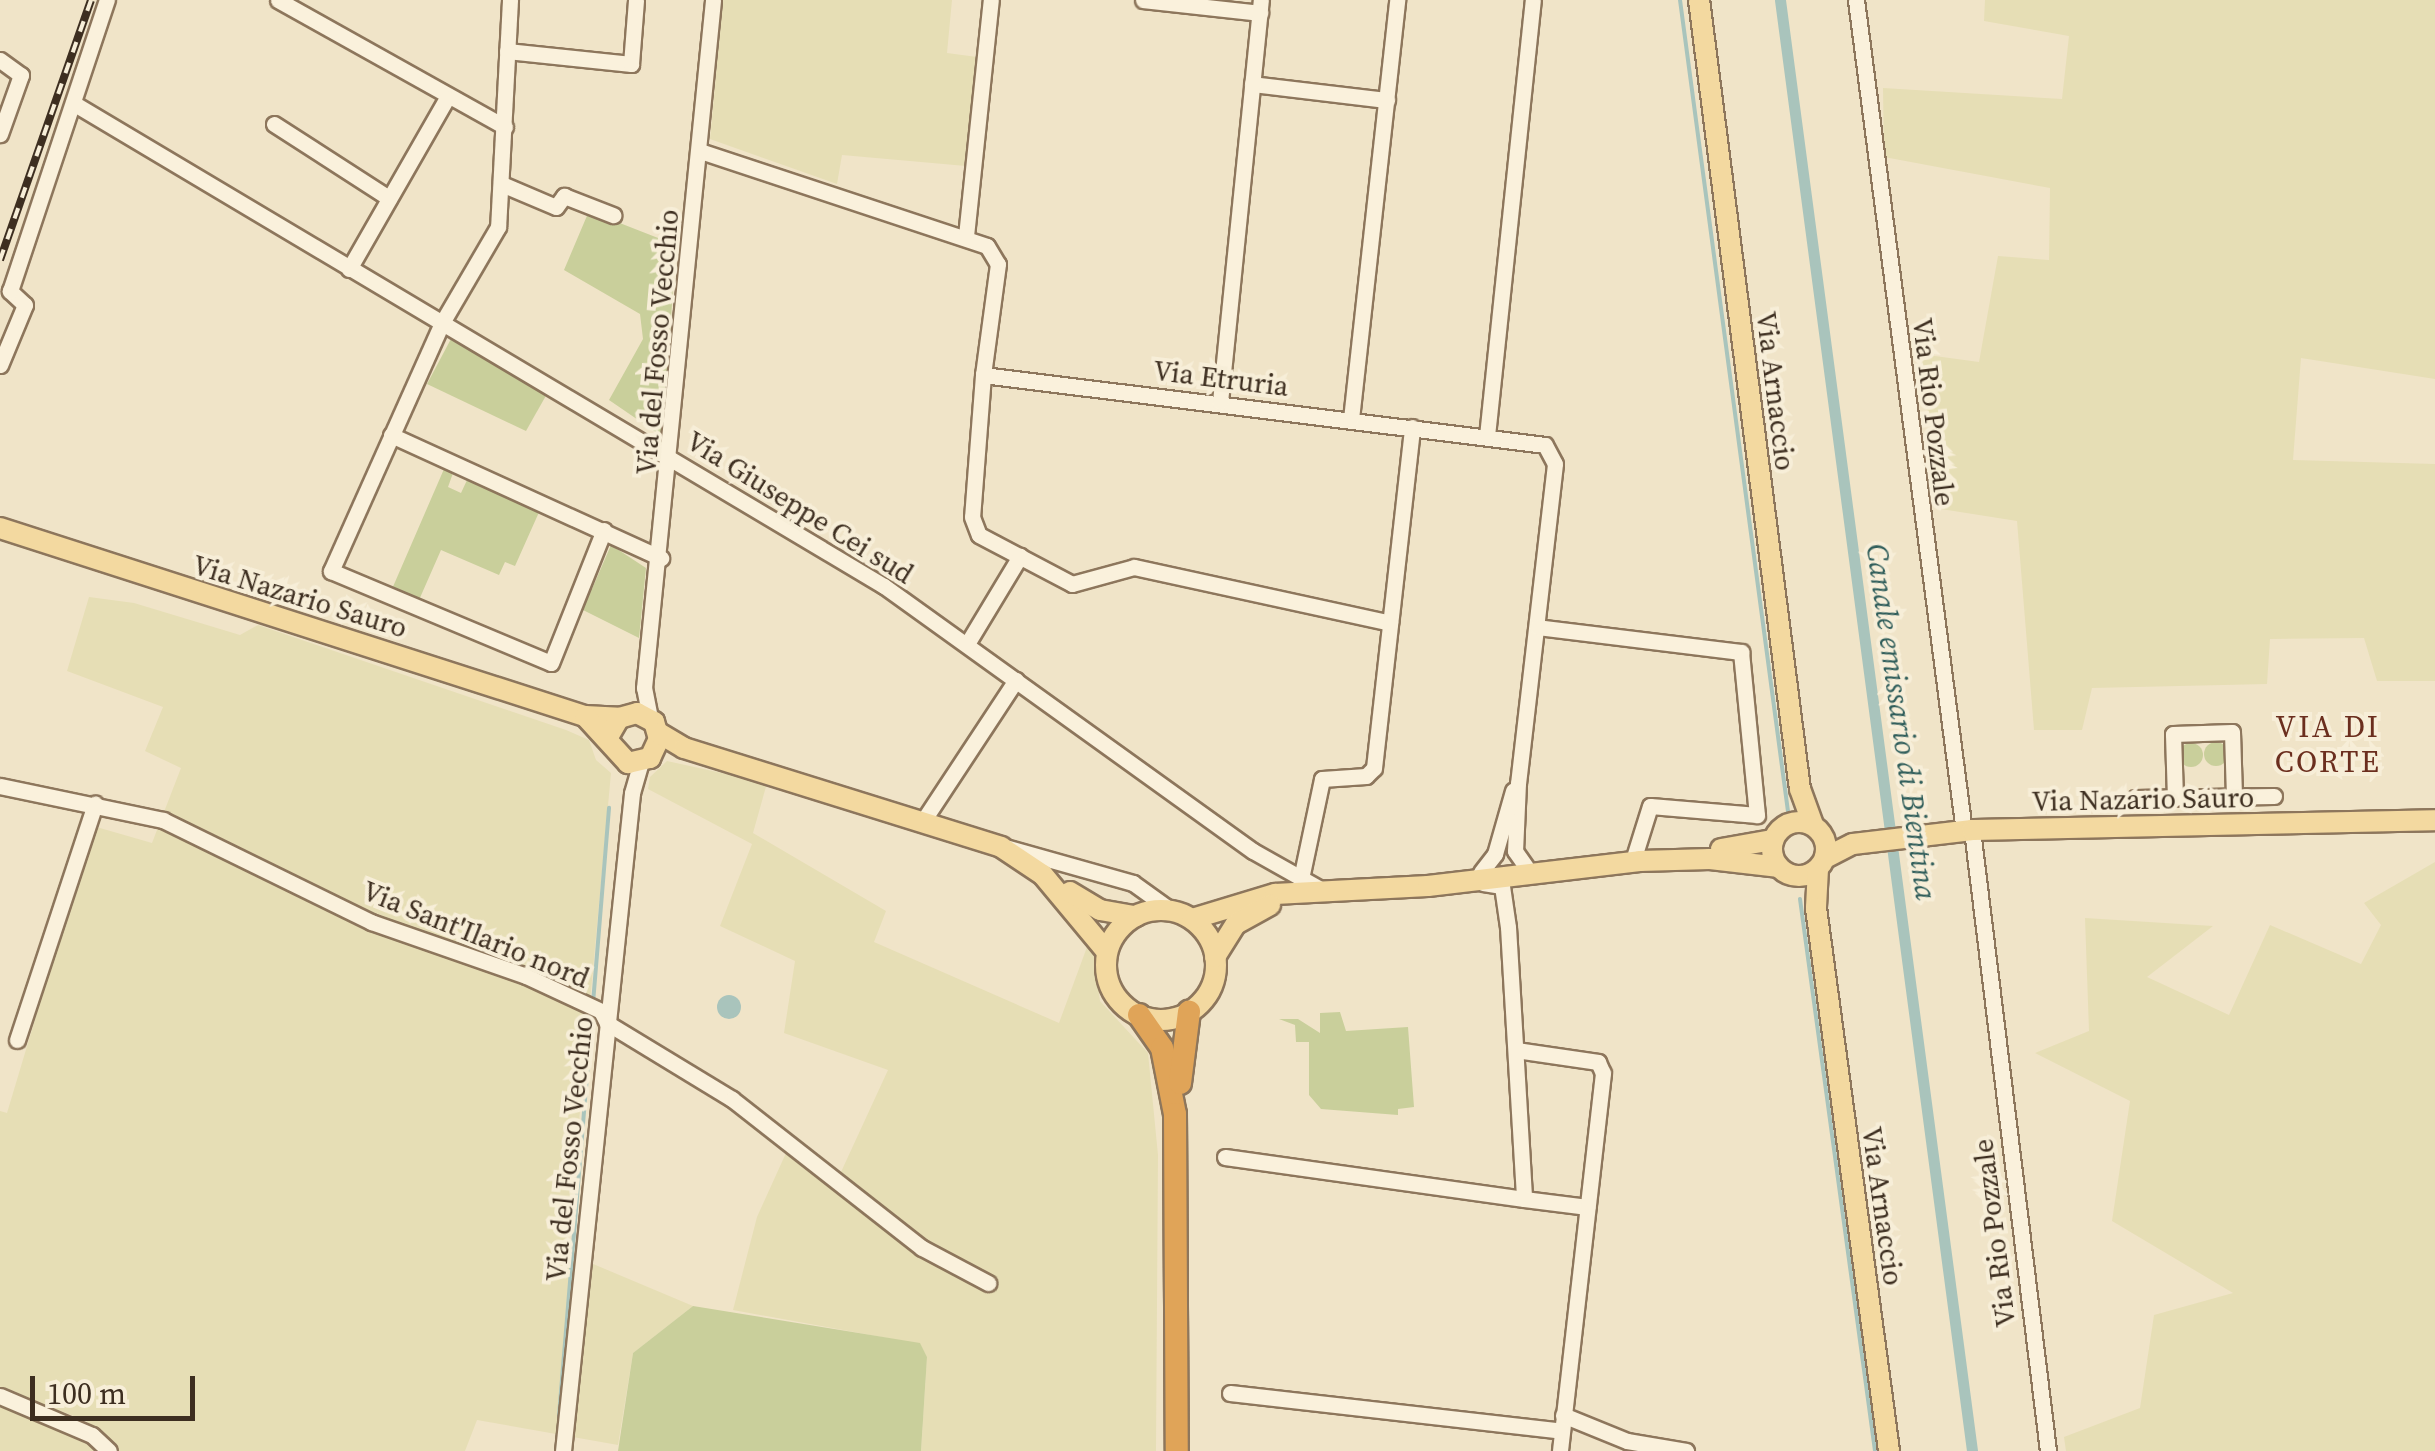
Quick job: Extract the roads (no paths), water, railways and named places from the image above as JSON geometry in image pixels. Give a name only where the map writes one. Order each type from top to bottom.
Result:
[{"type":"highway","points":[[1181,1451],[1180,1071],[1189,1012]]},
{"type":"highway","points":[[1139,1015],[1162,1048],[1175,1114],[1181,1451]]},
{"type":"main road","name":"Via Arnaccio","points":[[1698,0],[1800,789],[1810,827],[1816,908],[1889,1451]]},
{"type":"main road","name":"Via Nazario Sauro","points":[[0,528],[636,736],[1001,847],[1100,910],[1135,916],[1182,915],[1299,884],[1324,891],[1448,883],[1635,854],[1773,840]]},
{"type":"main road","name":"Via Nazario Sauro","points":[[1382,886],[1481,872],[1667,859],[1814,868],[1857,844],[1968,830],[2435,820]]},
{"type":"main road","name":"Via Nazario Sauro","points":[[1810,827],[1857,844]]},
{"type":"main road","points":[[1779,867],[1773,840],[1810,827]]},
{"type":"main road","name":"Via Nazario Sauro","points":[[1043,875],[1108,952],[1114,993],[1139,1015]]},
{"type":"main road","name":"Via Nazario Sauro","points":[[1189,1012],[1210,987],[1215,956],[1242,920],[1299,884]]},
{"type":"main road","name":"Via Nazario Sauro","points":[[1182,915],[1215,956]]},
{"type":"main road","points":[[1108,952],[1117,931],[1135,916]]},
{"type":"main road","points":[[1139,1015],[1164,1020],[1189,1012]]},
{"type":"street","points":[[0,365],[25,305],[10,292],[107,0]]},
{"type":"street","points":[[278,0],[447,98],[505,127]]},
{"type":"street","points":[[510,0],[504,185],[494,239],[442,323],[331,571],[551,664],[604,530]]},
{"type":"street","points":[[507,51],[631,64],[636,0]]},
{"type":"street","name":"Via del Fosso Vecchio","points":[[564,1451],[604,1017],[672,458],[713,0]]},
{"type":"street","points":[[966,236],[990,0]]},
{"type":"street","points":[[1143,0],[1260,7],[1220,402]]},
{"type":"street","points":[[1350,418],[1397,0]]},
{"type":"street","points":[[1487,436],[1533,0]]},
{"type":"street","name":"Via Rio Pozzale","points":[[1856,0],[2048,1451]]},
{"type":"street","points":[[0,60],[21,76],[0,134]]},
{"type":"street","points":[[1252,84],[1387,100]]},
{"type":"street","points":[[349,269],[447,98]]},
{"type":"street","name":"Via Giuseppe Cei sud","points":[[73,103],[672,458],[968,644],[1299,884]]},
{"type":"street","points":[[274,124],[389,198]]},
{"type":"street","points":[[700,151],[966,236],[998,258],[972,524],[979,534],[1072,584],[1134,567],[1390,623]]},
{"type":"street","points":[[504,185],[556,206],[564,196],[613,215]]},
{"type":"street","name":"Via Etruria","points":[[984,375],[1540,443],[1554,456],[1518,783],[1515,850],[1527,870]]},
{"type":"street","points":[[1299,884],[1322,779],[1372,774],[1412,426]]},
{"type":"street","points":[[391,435],[661,558]]},
{"type":"street","points":[[968,644],[1020,556]]},
{"type":"street","points":[[1537,627],[1741,652],[1757,814],[1650,806],[1635,854]]},
{"type":"street","points":[[924,821],[1016,680]]},
{"type":"street","points":[[2189,826],[2174,734],[2232,732],[2234,796]]},
{"type":"street","name":"Via Etruria","points":[[1481,872],[1493,859],[1518,783]]},
{"type":"street","name":"Via Sant'Ilario nord","points":[[0,786],[163,820],[371,922],[584,1002],[732,1099],[922,1248],[988,1282]]},
{"type":"street","points":[[2135,798],[2274,796]]},
{"type":"street","points":[[17,1040],[95,804]]},
{"type":"street","name":"Via Nazario Sauro","points":[[1001,847],[1133,882],[1182,915]]},
{"type":"street","points":[[1508,927],[1514,889],[1527,870]]},
{"type":"street","points":[[1448,883],[1500,885],[1508,927],[1524,1199]]},
{"type":"street","points":[[1516,1050],[1598,1062],[1603,1073],[1560,1451]]},
{"type":"street","points":[[1225,1157],[1587,1208]]},
{"type":"street","points":[[1230,1393],[1562,1423],[1626,1441],[1686,1451]]},
{"type":"street","points":[[0,1396],[92,1435],[108,1451]]},
{"type":"water","points":[[724,995],[734,995],[741,1007],[734,1019],[724,1019],[717,1012],[717,1002]]},
{"type":"waterway","points":[[1680,0],[1788,812]]},
{"type":"waterway","name":"Canale emissario di Bientina","points":[[1780,0],[1972,1451]]},
{"type":"waterway","points":[[593,1003],[609,808]]},
{"type":"waterway","points":[[1800,899],[1875,1451]]},
{"type":"waterway","points":[[559,1416],[592,1012]]},
{"type":"railway","points":[[0,260],[91,0]]},
{"type":"district","name":"VIA DI CORTE","points":[[2328,744]]}]
